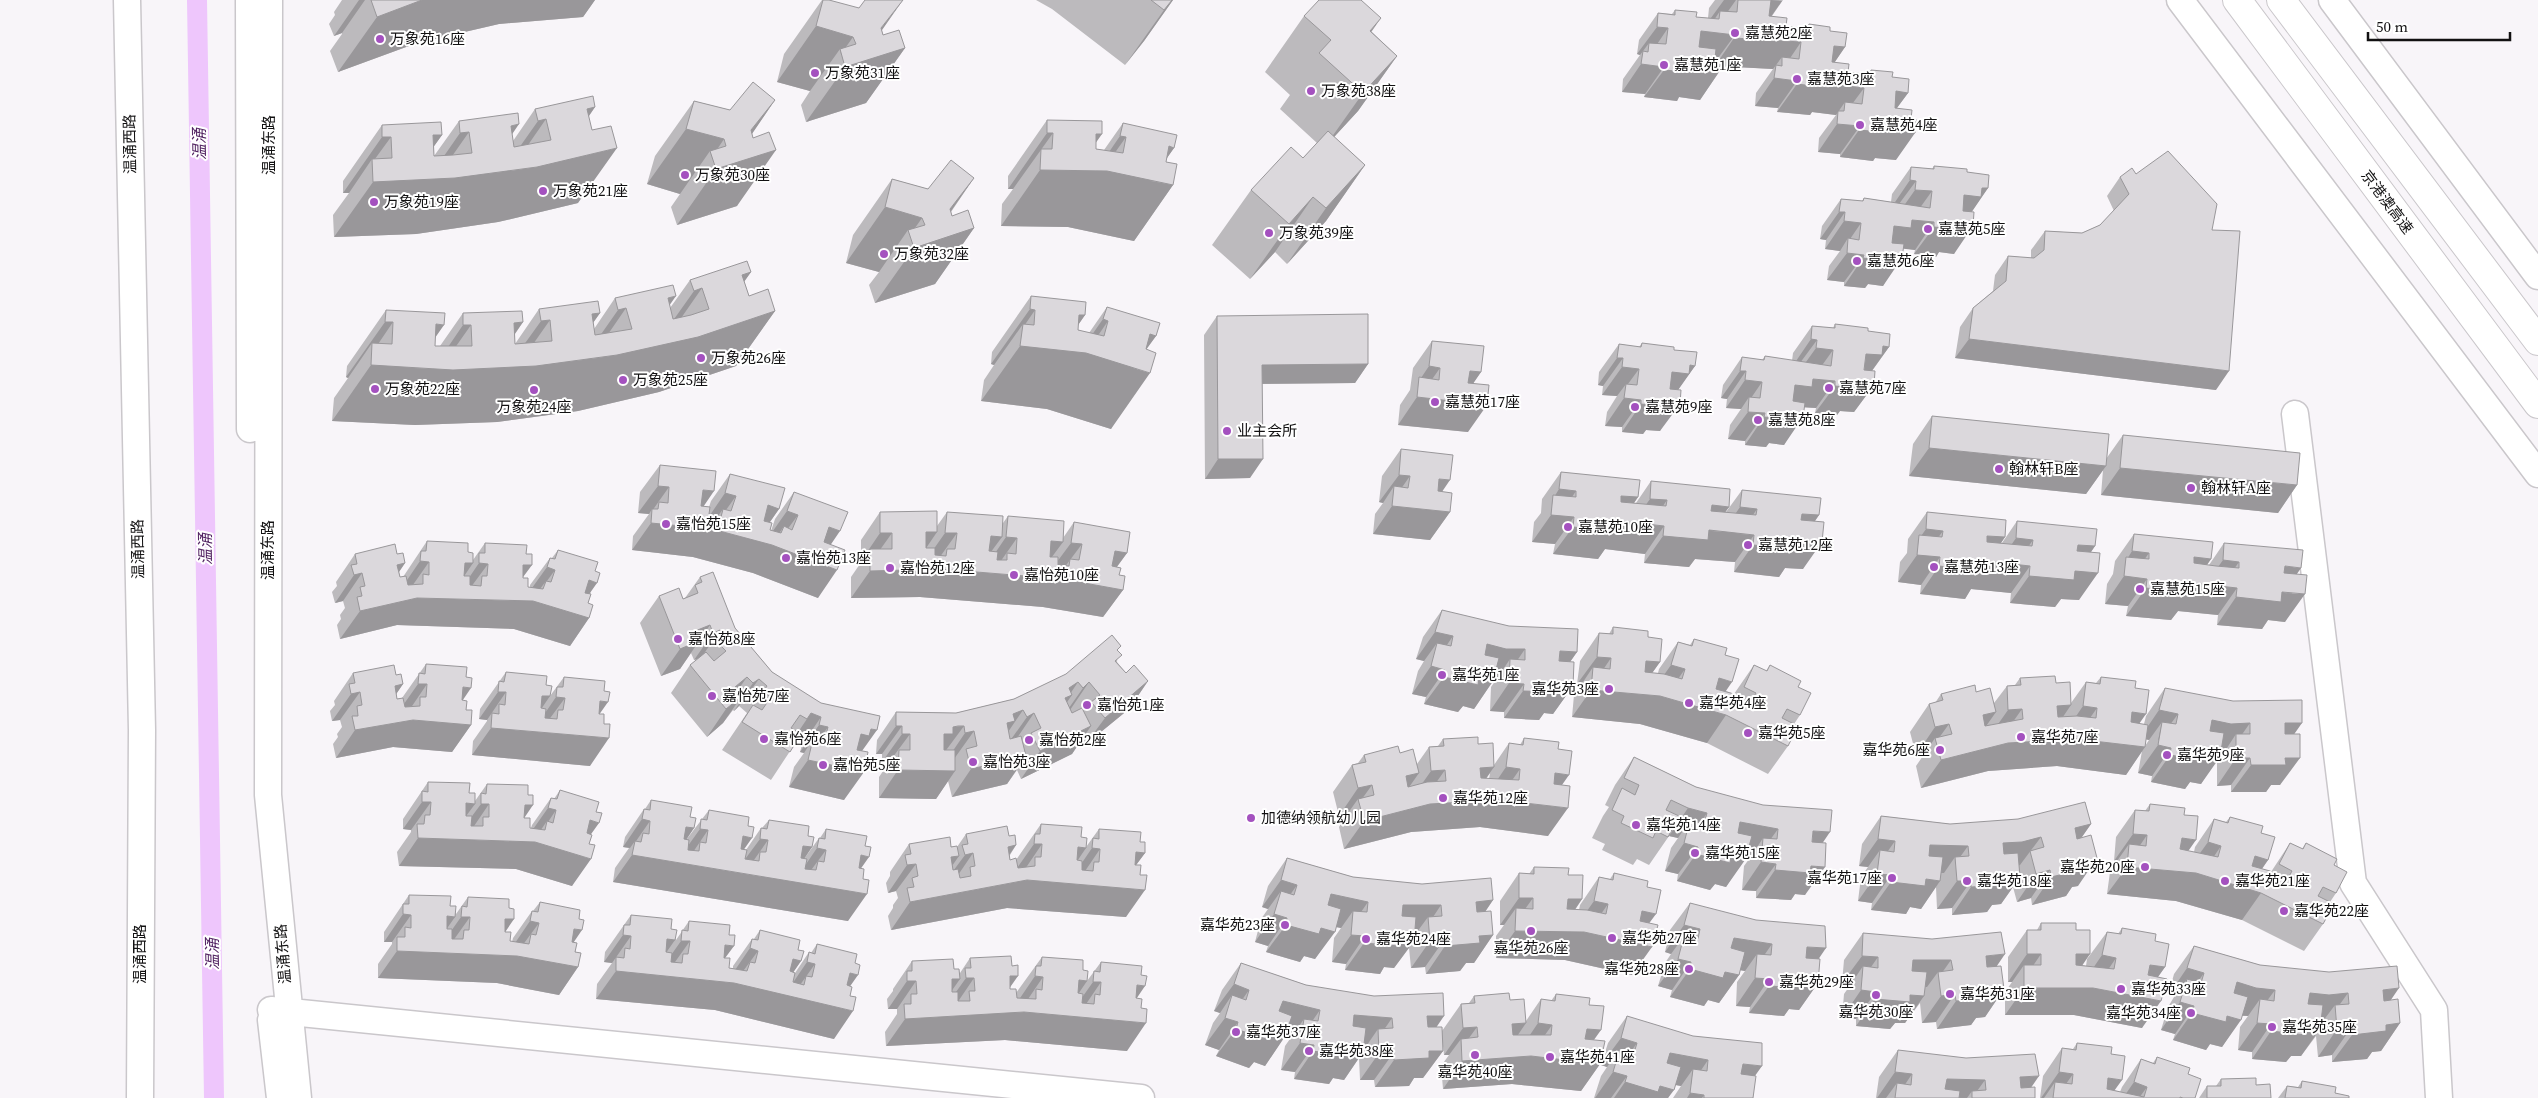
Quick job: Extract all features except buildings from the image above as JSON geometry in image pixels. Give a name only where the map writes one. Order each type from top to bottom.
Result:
[{"type":"highway","name":"京港澳高速","points":[[2237,0],[2538,404]]},
{"type":"highway","points":[[2281,0],[2538,341]]},
{"type":"street","name":"温涌西路","points":[[127,0],[142,730],[140,1098]]},
{"type":"street","name":"温涌东路","points":[[249,0],[251,790],[280,1010],[298,1098]]},
{"type":"street","name":"温涌东路","points":[[269,0],[268,795],[280,1010],[280,1098]]},
{"type":"street","points":[[2180,0],[2538,474]]},
{"type":"street","points":[[2332,0],[2538,276]]},
{"type":"street","points":[[2294,414],[2353,883],[2434,1010],[2439,1098]]},
{"type":"street","points":[[280,1010],[1141,1098]]},
{"type":"waterway","name":"温涌","points":[[197,0],[214,1098]]},
{"type":"place","name":"嘉慧苑2座","points":[[1735,33]]},
{"type":"place","name":"万象苑16座","points":[[380,39]]},
{"type":"place","name":"嘉慧苑1座","points":[[1664,65]]},
{"type":"place","name":"万象苑31座","points":[[815,73]]},
{"type":"place","name":"嘉慧苑3座","points":[[1797,79]]},
{"type":"place","name":"万象苑38座","points":[[1311,91]]},
{"type":"place","name":"嘉慧苑4座","points":[[1860,125]]},
{"type":"place","name":"万象苑30座","points":[[685,175]]},
{"type":"place","name":"万象苑21座","points":[[543,191]]},
{"type":"place","name":"万象苑19座","points":[[374,202]]},
{"type":"place","name":"嘉慧苑5座","points":[[1928,229]]},
{"type":"place","name":"万象苑39座","points":[[1269,233]]},
{"type":"place","name":"万象苑32座","points":[[884,254]]},
{"type":"place","name":"嘉慧苑6座","points":[[1857,261]]},
{"type":"place","name":"万象苑26座","points":[[701,358]]},
{"type":"place","name":"万象苑25座","points":[[623,380]]},
{"type":"place","name":"嘉慧苑7座","points":[[1829,388]]},
{"type":"place","name":"万象苑22座","points":[[375,389]]},
{"type":"place","name":"万象苑24座","points":[[534,390]]},
{"type":"place","name":"嘉慧苑17座","points":[[1435,402]]},
{"type":"place","name":"嘉慧苑9座","points":[[1635,407]]},
{"type":"place","name":"嘉慧苑8座","points":[[1758,420]]},
{"type":"place","name":"业主会所","points":[[1227,431]]},
{"type":"place","name":"翰林轩B座","points":[[1999,469]]},
{"type":"place","name":"翰林轩A座","points":[[2191,488]]},
{"type":"place","name":"嘉怡苑15座","points":[[666,524]]},
{"type":"place","name":"嘉慧苑10座","points":[[1568,527]]},
{"type":"place","name":"嘉慧苑12座","points":[[1748,545]]},
{"type":"place","name":"嘉怡苑13座","points":[[786,558]]},
{"type":"place","name":"嘉慧苑13座","points":[[1934,567]]},
{"type":"place","name":"嘉怡苑12座","points":[[890,568]]},
{"type":"place","name":"嘉怡苑10座","points":[[1014,575]]},
{"type":"place","name":"嘉慧苑15座","points":[[2140,589]]},
{"type":"place","name":"嘉怡苑8座","points":[[678,639]]},
{"type":"place","name":"嘉华苑1座","points":[[1442,675]]},
{"type":"place","name":"嘉华苑3座","points":[[1609,689]]},
{"type":"place","name":"嘉怡苑7座","points":[[712,696]]},
{"type":"place","name":"嘉华苑4座","points":[[1689,703]]},
{"type":"place","name":"嘉怡苑1座","points":[[1087,705]]},
{"type":"place","name":"嘉华苑5座","points":[[1748,733]]},
{"type":"place","name":"嘉华苑7座","points":[[2021,737]]},
{"type":"place","name":"嘉怡苑6座","points":[[764,739]]},
{"type":"place","name":"嘉怡苑2座","points":[[1029,740]]},
{"type":"place","name":"嘉华苑6座","points":[[1940,750]]},
{"type":"place","name":"嘉华苑9座","points":[[2167,755]]},
{"type":"place","name":"嘉怡苑3座","points":[[973,762]]},
{"type":"place","name":"嘉怡苑5座","points":[[823,765]]},
{"type":"place","name":"嘉华苑12座","points":[[1443,798]]},
{"type":"place","name":"加德纳领航幼儿园","points":[[1251,818]]},
{"type":"place","name":"嘉华苑14座","points":[[1636,825]]},
{"type":"place","name":"嘉华苑15座","points":[[1695,853]]},
{"type":"place","name":"嘉华苑20座","points":[[2145,867]]},
{"type":"place","name":"嘉华苑17座","points":[[1892,878]]},
{"type":"place","name":"嘉华苑18座","points":[[1967,881]]},
{"type":"place","name":"嘉华苑21座","points":[[2225,881]]},
{"type":"place","name":"嘉华苑22座","points":[[2284,911]]},
{"type":"place","name":"嘉华苑23座","points":[[1285,925]]},
{"type":"place","name":"嘉华苑26座","points":[[1531,931]]},
{"type":"place","name":"嘉华苑27座","points":[[1612,938]]},
{"type":"place","name":"嘉华苑24座","points":[[1366,939]]},
{"type":"place","name":"嘉华苑28座","points":[[1689,969]]},
{"type":"place","name":"嘉华苑29座","points":[[1769,982]]},
{"type":"place","name":"嘉华苑33座","points":[[2121,989]]},
{"type":"place","name":"嘉华苑31座","points":[[1950,994]]},
{"type":"place","name":"嘉华苑30座","points":[[1876,995]]},
{"type":"place","name":"嘉华苑34座","points":[[2191,1013]]},
{"type":"place","name":"嘉华苑35座","points":[[2272,1027]]},
{"type":"place","name":"嘉华苑37座","points":[[1236,1032]]},
{"type":"place","name":"嘉华苑38座","points":[[1309,1051]]},
{"type":"place","name":"嘉华苑40座","points":[[1475,1055]]},
{"type":"place","name":"嘉华苑41座","points":[[1550,1057]]}]
